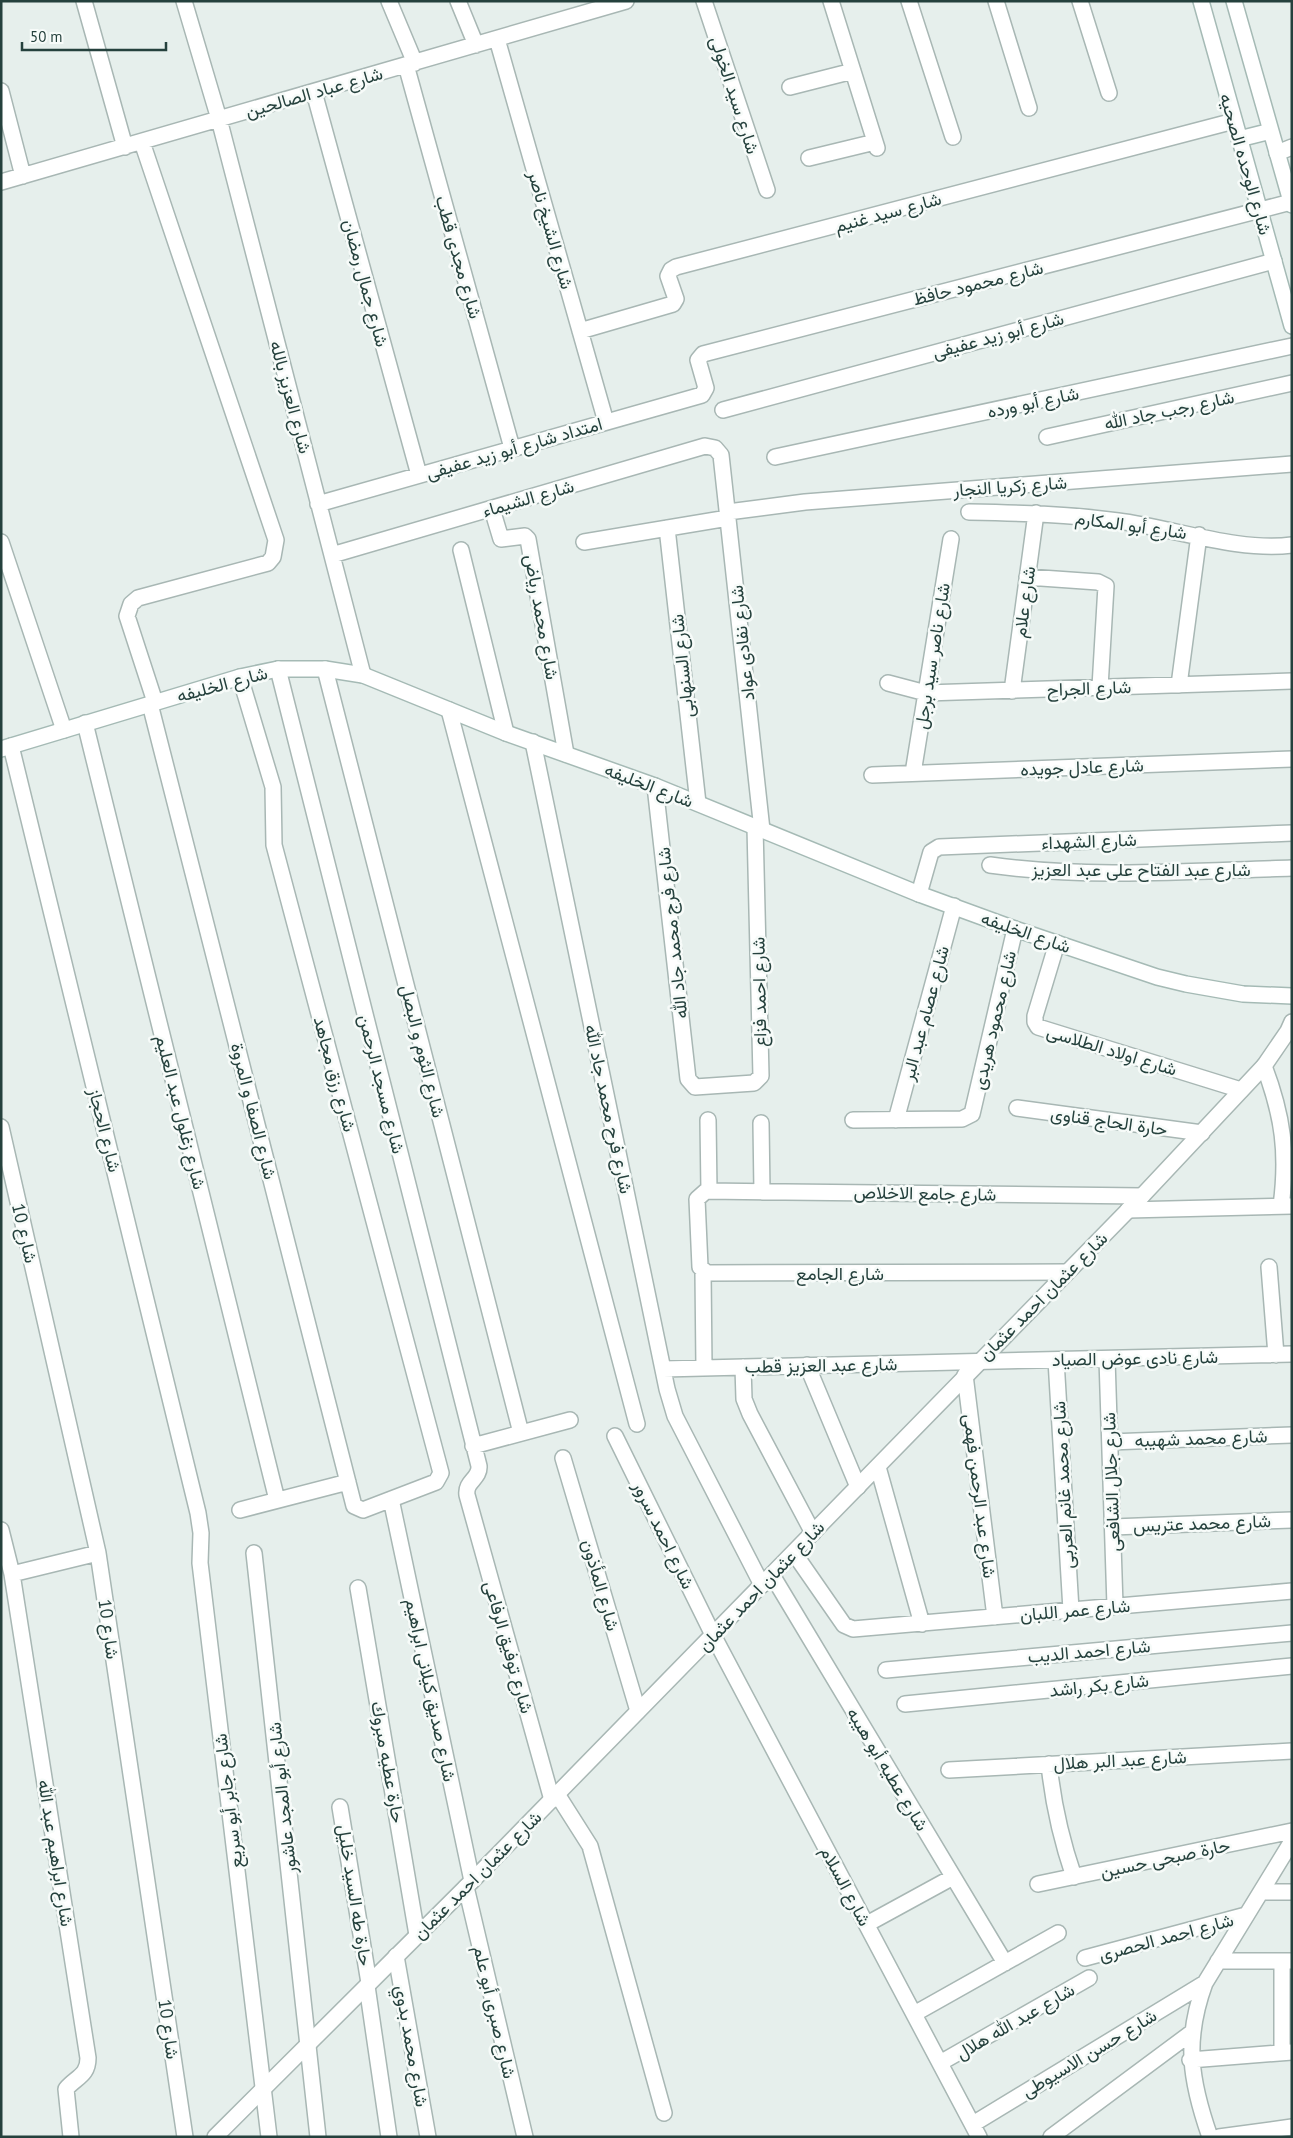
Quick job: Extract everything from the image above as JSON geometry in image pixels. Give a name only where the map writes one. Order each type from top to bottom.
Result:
[{"type":"street","points":[[84,1],[125,147]]},
{"type":"street","name":"شارع العزيز بالله","points":[[184,1],[219,119],[363,675]]},
{"type":"street","name":"شارع مجدى قطب","points":[[389,1],[410,64],[512,448]]},
{"type":"street","points":[[458,1],[476,45]]},
{"type":"street","name":"شارع عباد الصالحين","points":[[1,182],[626,1]]},
{"type":"street","name":"شارع سيد الخولى","points":[[704,1],[767,190]]},
{"type":"street","points":[[809,158],[876,145],[831,1]]},
{"type":"street","points":[[909,1],[953,137]]},
{"type":"street","points":[[996,1],[1029,108]]},
{"type":"street","points":[[1080,1],[1109,93]]},
{"type":"street","name":"شارع الوحده الصحيه","points":[[1201,1],[1292,326]]},
{"type":"street","name":"شارع الوحده الصحيه","points":[[1234,1],[1291,204]]},
{"type":"street","name":"شارع الشيخ ناصر","points":[[497,39],[606,422]]},
{"type":"street","points":[[790,87],[853,71]]},
{"type":"street","points":[[1,91],[23,176]]},
{"type":"street","name":"شارع جمال رمضان","points":[[314,92],[419,475]]},
{"type":"street","name":"شارع سيد غنيم","points":[[580,331],[673,304],[676,299],[668,276],[671,270],[676,267],[1234,122]]},
{"type":"street","points":[[1239,139],[1271,131]]},
{"type":"street","name":"شارع الصفا و المروة","points":[[142,142],[276,540],[273,557],[268,563],[138,598],[130,604],[127,616],[153,703],[354,1506],[358,1509],[366,1509],[391,1499]]},
{"type":"street","points":[[1277,153],[1292,147]]},
{"type":"street","name":"شارع محمود حافظ","points":[[706,388],[698,363],[699,357],[703,354],[1291,204]]},
{"type":"street","name":"شارع أبو زيد عفيفى","points":[[722,410],[1274,260]]},
{"type":"street","name":"شارع أبو ورده","points":[[775,457],[1292,346]]},
{"type":"street","name":"شارع رجب جاد الله","points":[[1047,437],[1292,383]]},
{"type":"street","name":"امتداد شارع أبو زيد عفيفى","points":[[318,504],[702,394],[706,388]]},
{"type":"street","name":"شارع الشيماء","points":[[332,555],[705,446],[715,448],[721,455]]},
{"type":"street","name":"شارع نفادى عواد","points":[[721,455],[759,829]]},
{"type":"street","name":"شارع زكريا النجار","points":[[584,542],[805,502],[1292,464]]},
{"type":"street","name":"شارع محمد رياض","points":[[492,509],[501,539],[525,536],[528,539],[566,754]]},
{"type":"street","name":"شارع أبو المكارم","points":[[970,512],[1036,514],[1118,521],[1241,544],[1292,546]]},
{"type":"street","name":"شارع علام","points":[[1012,691],[1036,514]]},
{"type":"street","name":"شارع السنهابى","points":[[667,528],[698,803]]},
{"type":"street","points":[[1179,685],[1199,536]]},
{"type":"street","name":"شارع ناصر سيد برجل","points":[[913,773],[950,539]]},
{"type":"street","points":[[1,542],[64,730]]},
{"type":"street","points":[[461,550],[506,733]]},
{"type":"street","points":[[1027,577],[1098,582],[1106,586],[1100,687]]},
{"type":"street","name":"شارع الخليفه","points":[[6,747],[240,677],[278,670],[325,669],[363,675],[506,733],[656,786],[919,894],[1014,929],[1186,984],[1243,994],[1292,996]]},
{"type":"street","name":"شارع الثوم و البصل","points":[[325,669],[521,1433]]},
{"type":"street","name":"شارع مسجد الرحمن","points":[[278,670],[480,1469],[467,1487],[467,1495]]},
{"type":"street","name":"شارع رزق مجاهد","points":[[240,677],[273,787],[274,845],[440,1471],[440,1478],[436,1482],[391,1499]]},
{"type":"street","name":"شارع الجراح","points":[[888,683],[926,694],[1292,681]]},
{"type":"street","points":[[449,710],[637,1424]]},
{"type":"street","name":"شارع زغلول عبد العليم","points":[[85,724],[277,1500]]},
{"type":"street","name":"شارع فرح محمد جاد الله","points":[[533,742],[663,1369],[675,1416],[702,1469]]},
{"type":"street","name":"شارع الحجاز","points":[[6,747],[198,1513]]},
{"type":"street","name":"شارع عادل جويده","points":[[872,775],[1292,759]]},
{"type":"street","name":"شارع فرج محمد جاد الله","points":[[656,786],[688,1079]]},
{"type":"street","name":"شارع احمد فزاع","points":[[688,1079],[692,1085],[698,1087],[754,1082],[761,1076],[759,829]]},
{"type":"street","name":"شارع الشهداء","points":[[919,894],[931,852],[939,847],[1292,833]]},
{"type":"street","name":"شارع عبد الفتاح على عبد العزيز","points":[[990,866],[1039,872],[1088,874],[1292,868]]},
{"type":"street","name":"شارع عصام عبد البر","points":[[896,1120],[954,906]]},
{"type":"street","name":"شارع محمود هريدى","points":[[896,1120],[962,1119],[969,1117],[974,1111],[1014,929]]},
{"type":"street","name":"شارع اولاد الطلاسى","points":[[1056,943],[1035,1016],[1035,1022],[1038,1027],[1241,1090]]},
{"type":"street","name":"شارع عثمان احمد عثمان","points":[[215,2137],[469,1884],[1142,1196],[1264,1066],[1291,1032]]},
{"type":"street","points":[[1128,1210],[1286,1206],[1284,1178],[1288,1148],[1276,1096],[1264,1066]]},
{"type":"street","name":"حارة الحاج قناوى","points":[[1017,1108],[1202,1133]]},
{"type":"street","points":[[704,1368],[703,1272],[700,1267],[697,1199],[702,1192],[709,1191],[708,1120]]},
{"type":"street","points":[[853,1120],[896,1120]]},
{"type":"street","points":[[761,1123],[762,1192]]},
{"type":"street","name":"شارع 10","points":[[2,1129],[98,1552],[184,2137]]},
{"type":"street","name":"شارع جامع الاخلاص","points":[[709,1191],[1142,1196]]},
{"type":"street","points":[[1269,1267],[1276,1355]]},
{"type":"street","name":"شارع الجامع","points":[[703,1272],[1066,1272]]},
{"type":"street","name":"شارع نادى عوض الصياد","points":[[978,1362],[1292,1354]]},
{"type":"street","name":"شارع جلال الشافعى","points":[[1107,1359],[1115,1606]]},
{"type":"street","name":"شارع محمد غانم العربى","points":[[1056,1360],[1071,1610]]},
{"type":"street","name":"شارع عبد العزيز قطب","points":[[663,1369],[978,1362]]},
{"type":"street","points":[[807,1366],[858,1487]]},
{"type":"street","points":[[743,1367],[744,1399],[750,1414],[813,1533]]},
{"type":"street","name":"شارع عبد الرحمن فهمى","points":[[965,1375],[995,1617]]},
{"type":"street","points":[[473,1446],[570,1420]]},
{"type":"street","name":"شارع محمد شهيبه","points":[[1110,1442],[1292,1435]]},
{"type":"street","name":"شارع احمد سرور","points":[[614,1436],[713,1635]]},
{"type":"street","name":"شارع المأذون","points":[[563,1458],[638,1711]]},
{"type":"street","points":[[878,1467],[922,1624]]},
{"type":"street","name":"شارع عطيه أبو هيبه","points":[[702,1469],[767,1580],[1005,1963]]},
{"type":"street","points":[[240,1510],[348,1482]]},
{"type":"street","name":"شارع توفيق الرفاعى","points":[[467,1495],[554,1797],[590,1846],[664,2113]]},
{"type":"street","name":"شارع صديق كيلانى ابراهيم","points":[[391,1499],[469,1884]]},
{"type":"street","name":"شارع جابر أبو سريع","points":[[198,1513],[201,1533],[200,1563],[269,2137]]},
{"type":"street","name":"شارع محمد عتريس","points":[[1112,1527],[1292,1520]]},
{"type":"street","points":[[1,1530],[6,1570],[98,1552]]},
{"type":"street","name":"شارع عمر اللبان","points":[[794,1552],[844,1625],[858,1630],[1292,1591]]},
{"type":"street","name":"شارع أبو المجد عاشور","points":[[254,1553],[318,2137]]},
{"type":"street","name":"شارع ابراهيم عبد الله","points":[[6,1570],[88,2058],[88,2067],[85,2075],[73,2081],[66,2089],[71,2137]]},
{"type":"street","name":"حارة عطيه مبروك","points":[[358,1588],[418,1935]]},
{"type":"street","name":"شارع احمد الديب","points":[[886,1670],[1292,1633]]},
{"type":"street","name":"شارع السلام","points":[[713,1635],[976,2130]]},
{"type":"street","name":"شارع بكر راشد","points":[[905,1704],[1292,1666]]},
{"type":"street","name":"شارع عبد البر هلال","points":[[949,1770],[1292,1752]]},
{"type":"street","points":[[1049,1764],[1054,1811],[1061,1840],[1074,1877]]},
{"type":"street","name":"حارة طه السيد خليل","points":[[340,1807],[368,1984],[389,2137]]},
{"type":"street","name":"حارة صبحى حسين","points":[[1038,1884],[1292,1831]]},
{"type":"street","points":[[1210,2137],[1197,2100],[1190,2060],[1191,2033],[1196,2008],[1205,1983],[1261,1892],[1285,1862],[1292,1841]]},
{"type":"street","points":[[867,1924],[953,1877]]},
{"type":"street","name":"شارع صبرى أبو علم","points":[[469,1884],[525,2137]]},
{"type":"street","points":[[1261,1892],[1292,1892]]},
{"type":"street","name":"شارع احمد الحصرى","points":[[1085,1958],[1246,1915]]},
{"type":"street","points":[[914,2014],[1058,1933]]},
{"type":"street","name":"شارع محمد بدوي","points":[[396,1956],[428,2137]]},
{"type":"street","points":[[1190,2060],[1287,2052],[1287,1961],[1218,1962]]},
{"type":"street","name":"شارع عبد الله هلال","points":[[940,2063],[1089,1978]]},
{"type":"street","name":"شارع حسن الاسيوطى","points":[[976,2130],[1205,1983]]},
{"type":"street","points":[[1051,2137],[1191,2033]]},
{"type":"street","points":[[1219,2137],[1292,2127]]}]
